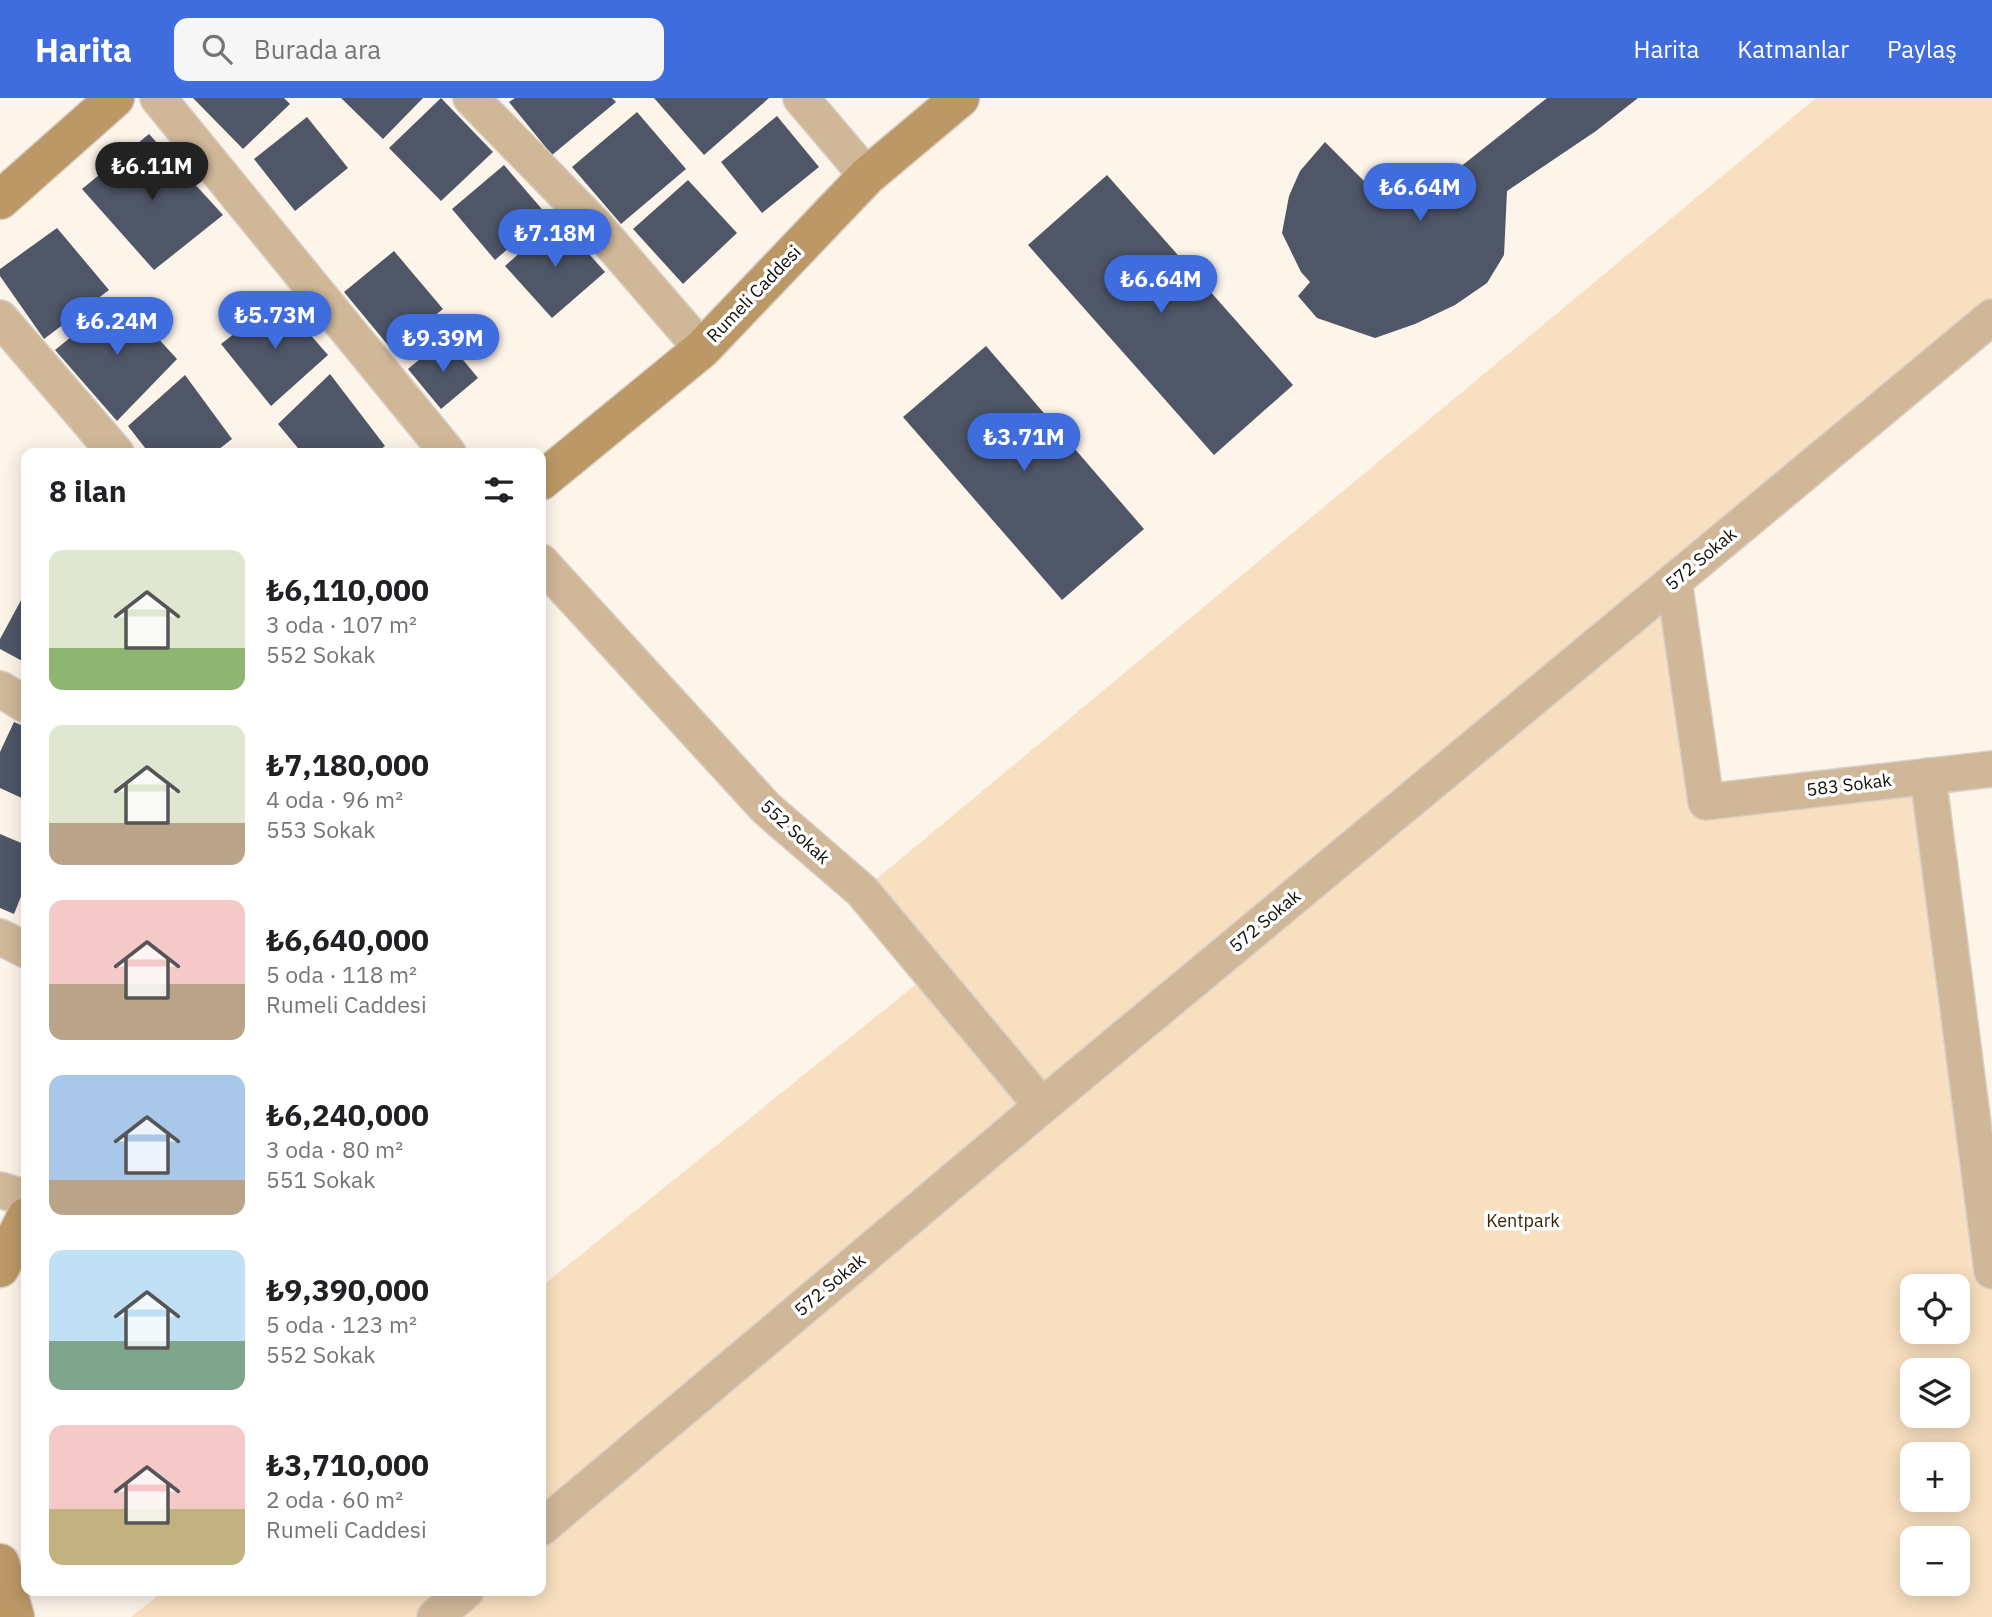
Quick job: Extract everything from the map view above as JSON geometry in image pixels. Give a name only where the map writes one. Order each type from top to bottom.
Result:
[{"type":"street","points":[[0,200],[115,98]]},
{"type":"street","points":[[158,98],[444,448]]},
{"type":"street","points":[[471,98],[594,224],[702,349]]},
{"type":"street","points":[[801,98],[867,176]]},
{"type":"street","name":"Rumeli Caddesi","points":[[546,477],[702,349],[867,176],[960,98]]},
{"type":"street","name":"572 Sokak","points":[[546,1524],[1042,1107],[1992,317]]},
{"type":"street","points":[[0,318],[112,448]]},
{"type":"street","name":"552 Sokak","points":[[546,567],[766,808],[862,891],[1042,1107]]},
{"type":"street","name":"583 Sokak","points":[[1674,581],[1706,802],[1992,769]]},
{"type":"street","points":[[0,689],[21,702]]},
{"type":"street","points":[[1928,776],[1980,1083],[1992,1271]]},
{"type":"street","points":[[0,937],[21,948]]},
{"type":"street","points":[[0,1190],[21,1196]]},
{"type":"street","points":[[0,1268],[21,1227]]},
{"type":"street","points":[[0,1563],[15,1617]]},
{"type":"street","points":[[435,1617],[460,1596]]},
{"type":"green space","name":"Kentpark","points":[[1816,98],[1992,98],[1992,317],[1674,581],[1706,802],[1928,776],[1992,1271],[1992,1617],[131,1617],[158,1596],[546,1596],[546,1283],[930,973],[862,891]]},
{"type":"building","points":[[193,98],[284,98],[290,104],[243,149]]},
{"type":"building","points":[[341,98],[423,98],[383,139]]},
{"type":"building","points":[[441,98],[493,152],[441,201],[389,148]]},
{"type":"building","points":[[515,98],[612,98],[616,102],[552,155],[509,102]]},
{"type":"building","points":[[654,98],[769,98],[704,155]]},
{"type":"building","points":[[1547,98],[1638,98],[1596,131],[1507,191],[1504,255],[1487,283],[1455,305],[1415,324],[1375,338],[1317,318],[1298,296],[1310,282],[1301,272],[1282,233],[1289,196],[1300,171],[1325,142],[1365,182],[1397,171],[1435,187]]},
{"type":"building","points":[[637,112],[686,169],[621,224],[572,167]]},
{"type":"building","points":[[777,116],[819,167],[762,213],[721,162]]},
{"type":"building","points":[[307,117],[348,168],[295,211],[254,159]]},
{"type":"building","points":[[149,134],[223,215],[154,270],[82,189]]},
{"type":"building","points":[[504,165],[547,215],[495,260],[452,209]]},
{"type":"building","points":[[1107,175],[1293,385],[1214,455],[1028,245]]},
{"type":"building","points":[[688,180],[737,233],[683,284],[633,229]]},
{"type":"building","points":[[558,219],[605,272],[552,318],[505,266]]},
{"type":"building","points":[[57,228],[109,290],[44,339],[0,276],[0,269]]},
{"type":"building","points":[[394,251],[443,309],[392,350],[344,292]]},
{"type":"building","points":[[120,297],[177,359],[117,421],[55,350]]},
{"type":"building","points":[[279,299],[328,355],[271,406],[221,344]]},
{"type":"building","points":[[445,338],[478,378],[441,409],[408,369]]},
{"type":"building","points":[[986,346],[1144,529],[1062,600],[903,417]]},
{"type":"building","points":[[330,374],[385,446],[298,448],[278,424]]},
{"type":"building","points":[[185,375],[232,439],[220,448],[145,448],[128,426]]},
{"type":"building","points":[[21,600],[21,660],[0,649],[0,639]]},
{"type":"building","points":[[14,722],[21,725],[21,798],[0,788],[0,752]]},
{"type":"building","points":[[0,834],[21,843],[21,896],[14,914],[0,908]]}]
